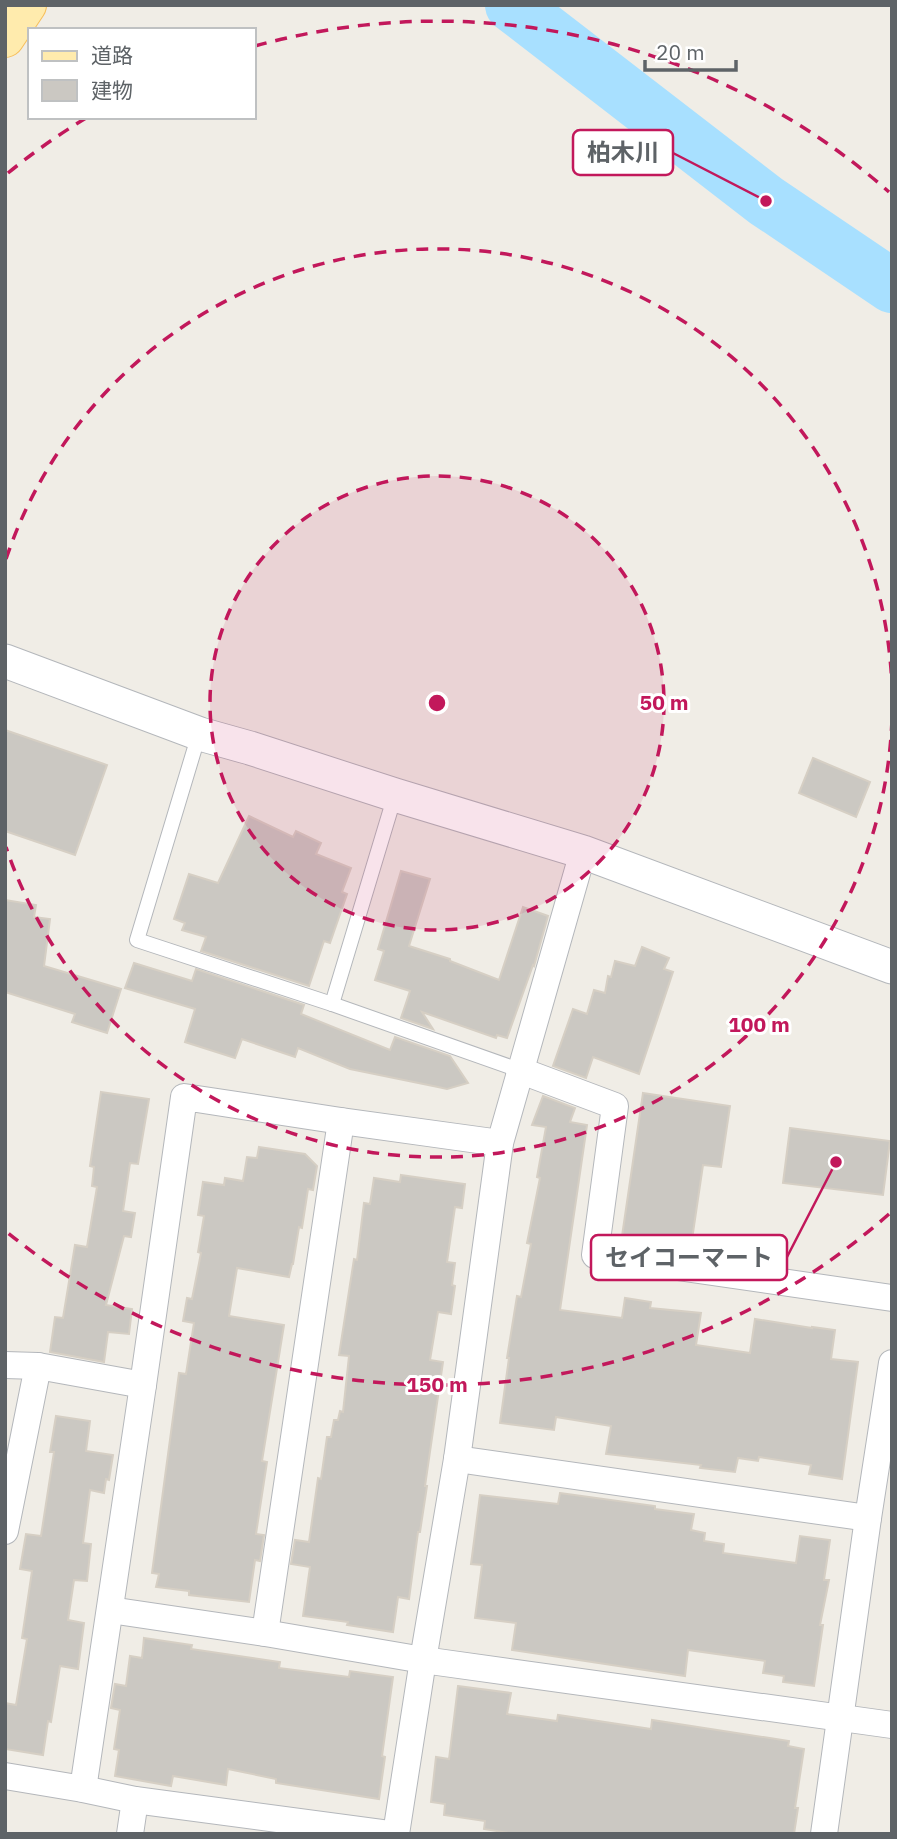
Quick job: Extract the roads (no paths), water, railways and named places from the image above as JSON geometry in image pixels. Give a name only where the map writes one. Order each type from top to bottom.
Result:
[{"type":"main road","points":[[5,38],[27,5]]},
{"type":"street","points":[[5,661],[200,734],[583,852],[892,967]]},
{"type":"street","points":[[397,1834],[422,1660],[457,1459],[500,1143],[583,852]]},
{"type":"street","points":[[519,1070],[615,1106],[595,1255],[892,1298]]},
{"type":"street","points":[[83,1789],[184,1097],[500,1143]]},
{"type":"street","points":[[265,1633],[341,1121]]},
{"type":"street","points":[[824,1834],[892,1363]]},
{"type":"street","points":[[5,1365],[38,1366],[143,1385]]},
{"type":"street","points":[[5,1531],[38,1366]]},
{"type":"street","points":[[457,1459],[868,1518]]},
{"type":"street","points":[[110,1610],[422,1660],[892,1725]]},
{"type":"street","points":[[5,1776],[135,1800],[389,1834]]},
{"type":"street","points":[[130,1834],[135,1800]]},
{"type":"lane","points":[[200,734],[137,940],[332,1004],[519,1070]]},
{"type":"lane","points":[[332,1004],[395,795]]},
{"type":"waterway","points":[[512,5],[766,201],[892,286]]},
{"type":"place","name":"柏木川","points":[[766,201]]},
{"type":"place","name":"セイコーマート","points":[[836,1162]]}]
